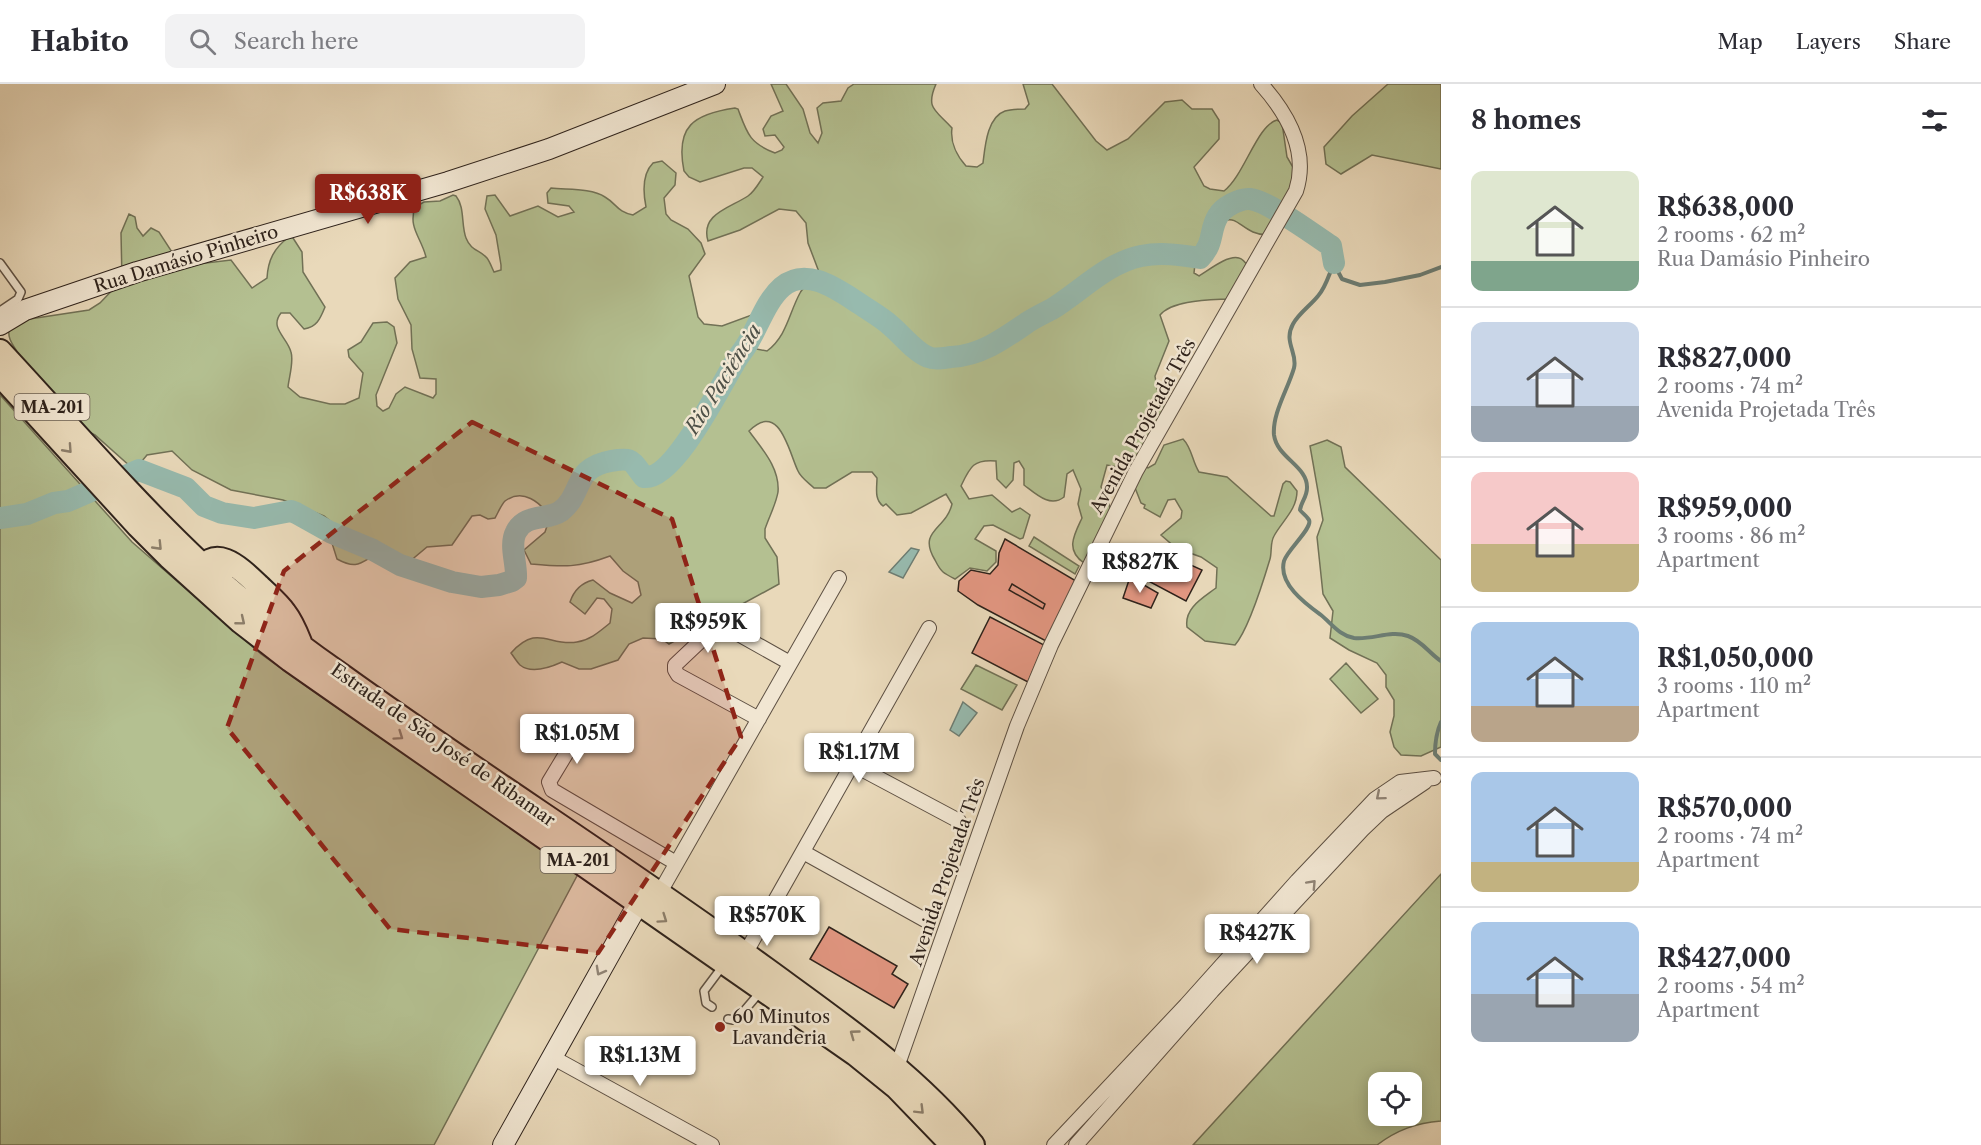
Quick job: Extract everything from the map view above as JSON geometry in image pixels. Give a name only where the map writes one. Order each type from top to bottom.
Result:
[{"type":"main road","name":"Estrada de São José de Ribamar","points":[[0,351],[97,469]]},
{"type":"main road","name":"Estrada de São José de Ribamar","points":[[0,375],[200,574],[241,622],[290,660],[649,898]]},
{"type":"main road","name":"Estrada de São José de Ribamar","points":[[200,574],[220,559],[237,566],[285,613],[302,646],[649,898],[897,1067],[938,1105],[974,1145]]},
{"type":"main road","name":"Estrada de São José de Ribamar","points":[[735,958],[763,989],[873,1067],[952,1145]]},
{"type":"street","name":"Rua Damásio Pinheiro","points":[[1,318],[137,272],[448,182],[549,149],[715,84]]},
{"type":"street","name":"Avenida Projetada Três","points":[[897,1067],[1017,726],[1051,645],[1136,471],[1287,209],[1299,181],[1301,169],[1293,133],[1284,114],[1261,84]]},
{"type":"street","points":[[506,1144],[552,1057],[649,898],[676,863],[839,578]]},
{"type":"street","points":[[759,718],[678,675],[675,665],[712,630],[720,626],[734,631],[790,663]]},
{"type":"street","points":[[735,958],[803,852],[929,628]]},
{"type":"street","points":[[581,732],[549,782],[549,786],[552,790],[676,863]]},
{"type":"street","points":[[852,764],[959,821]]},
{"type":"street","points":[[1054,1145],[1096,1110],[1284,904],[1410,785],[1438,776]]},
{"type":"street","points":[[803,852],[925,920]]},
{"type":"street","points":[[552,1057],[712,1145]]},
{"type":"street","points":[[1076,1145],[1096,1110]]},
{"type":"lane","points":[[0,263],[21,292],[18,299],[1,318]]},
{"type":"lane","points":[[712,1007],[706,1003],[704,991],[735,958]]},
{"type":"lane","points":[[728,1018],[734,1020],[738,1018],[763,989]]},
{"type":"highlighted area","points":[[472,422],[672,519],[741,737],[598,953],[390,929],[227,728],[284,571]]},
{"type":"green space","points":[[771,84],[786,84],[803,109],[810,133],[818,143],[822,133],[817,108],[823,103],[841,101],[848,88],[854,84],[936,84],[932,99],[934,109],[952,128],[953,144],[963,162],[966,166],[977,167],[983,163],[988,133],[994,119],[1005,111],[1025,109],[1029,104],[1023,84],[1052,84],[1096,141],[1107,150],[1128,139],[1165,102],[1182,100],[1192,109],[1212,109],[1219,120],[1219,139],[1194,167],[1204,186],[1224,191],[1238,174],[1263,131],[1277,120],[1282,123],[1287,157],[1294,169],[1295,177],[1269,235],[1258,234],[1236,221],[1224,222],[1216,229],[1200,254],[1194,273],[1199,276],[1218,264],[1234,258],[1245,262],[1249,268],[1227,299],[1173,306],[1160,315],[1169,341],[1155,376],[1157,389],[1171,419],[1139,458],[1125,470],[1107,465],[1101,487],[1109,504],[1112,518],[1084,563],[1078,558],[1073,548],[1074,536],[1082,518],[1078,504],[1081,489],[1073,470],[1067,474],[1064,497],[1054,501],[1038,496],[1024,485],[1024,469],[1019,461],[1014,463],[1013,480],[1006,488],[997,479],[996,461],[982,461],[973,466],[961,486],[969,499],[992,495],[1012,512],[1020,508],[1030,515],[1023,538],[1020,539],[993,525],[984,526],[975,539],[996,551],[996,562],[987,571],[970,568],[955,579],[945,574],[939,567],[930,550],[929,542],[935,530],[949,513],[952,504],[946,494],[911,513],[897,515],[886,504],[883,506],[878,500],[877,478],[872,472],[852,472],[826,488],[814,488],[799,474],[787,442],[776,425],[768,422],[760,423],[749,431],[769,459],[778,483],[777,497],[765,529],[765,538],[777,557],[779,584],[669,644],[662,639],[643,638],[629,644],[618,660],[591,669],[579,669],[562,662],[547,668],[525,668],[511,653],[529,639],[544,638],[567,643],[577,642],[590,637],[610,623],[612,609],[604,599],[597,598],[585,614],[570,602],[576,591],[585,583],[593,580],[610,593],[632,603],[641,595],[638,582],[623,571],[610,556],[571,566],[531,564],[524,550],[545,532],[550,517],[536,502],[525,496],[512,497],[505,501],[495,518],[472,516],[452,545],[427,547],[409,562],[396,562],[378,553],[358,564],[349,564],[337,559],[331,540],[335,525],[324,516],[283,500],[231,490],[192,470],[172,451],[147,455],[137,467],[131,467],[95,435],[77,426],[69,409],[60,399],[53,396],[20,359],[11,342],[9,329],[23,320],[89,310],[100,303],[122,280],[121,233],[129,214],[135,217],[137,228],[143,236],[151,228],[159,232],[181,266],[231,260],[252,288],[267,278],[270,260],[279,246],[289,237],[293,238],[302,252],[303,272],[325,307],[318,322],[304,329],[290,313],[281,313],[278,318],[278,328],[292,356],[288,387],[300,397],[330,404],[345,404],[359,398],[363,373],[349,357],[348,350],[361,342],[373,323],[387,322],[394,327],[397,343],[376,395],[377,406],[383,411],[389,408],[396,394],[405,387],[433,398],[436,394],[436,379],[420,378],[412,349],[411,325],[398,299],[395,278],[410,262],[426,257],[414,227],[415,207],[424,202],[440,201],[453,195],[456,196],[461,205],[468,242],[487,258],[494,272],[501,270],[501,265],[496,235],[485,209],[487,196],[495,195],[510,216],[538,206],[558,217],[574,212],[569,206],[548,203],[547,193],[551,188],[586,191],[605,197],[620,210],[633,215],[646,207],[644,184],[649,167],[653,163],[662,161],[676,173],[675,185],[664,198],[666,214],[671,220],[688,229],[701,243],[705,254],[689,276],[698,317],[704,324],[722,326],[757,313],[756,349],[767,351],[779,338],[802,290],[819,272],[808,243],[806,223],[796,211],[779,209],[740,230],[708,241],[708,224],[712,218],[750,194],[763,177],[752,168],[744,168],[700,182],[689,177],[684,171],[682,143],[685,133],[698,119],[708,114],[735,108],[738,109],[754,141],[775,153],[782,150],[784,147],[775,135],[765,136],[763,129],[771,116],[783,111]]},
{"type":"green space","points":[[1388,84],[1441,84],[1441,169],[1372,155],[1341,174],[1326,164],[1324,147],[1352,116]]},
{"type":"green space","points":[[0,395],[132,542],[261,654],[578,874],[434,1145],[0,1145]]},
{"type":"green space","points":[[1183,439],[1199,472],[1227,477],[1271,516],[1274,516],[1283,484],[1286,481],[1290,482],[1297,491],[1292,510],[1273,539],[1270,559],[1260,591],[1245,628],[1235,645],[1205,641],[1187,627],[1188,614],[1191,609],[1216,588],[1217,568],[1201,557],[1176,548],[1161,535],[1181,518],[1182,511],[1175,499],[1168,500],[1160,517],[1144,508],[1145,505],[1141,503],[1130,475],[1141,465],[1148,468],[1155,464],[1164,445]]},
{"type":"green space","points":[[1327,440],[1341,447],[1345,467],[1441,560],[1441,747],[1421,756],[1401,755],[1394,747],[1390,732],[1394,716],[1394,700],[1386,687],[1386,675],[1377,663],[1330,638],[1333,611],[1323,594],[1317,537],[1323,520],[1310,446]]},
{"type":"green space","points":[[1034,537],[1079,566],[1075,574],[1029,546]]},
{"type":"green space","points":[[1346,663],[1378,699],[1361,713],[1330,679]]},
{"type":"green space","points":[[976,665],[1017,685],[1002,710],[961,689]]},
{"type":"green space","points":[[1441,874],[1441,1121],[1422,1123],[1422,1072],[1368,1072],[1368,1126],[1413,1126],[1392,1135],[1377,1145],[1193,1145]]},
{"type":"water","points":[[911,548],[919,550],[903,578],[889,572]]},
{"type":"water","points":[[963,702],[977,713],[959,736],[950,730]]},
{"type":"building","points":[[1005,539],[1076,581],[1046,641],[978,605],[958,591],[959,581],[971,570],[990,574],[998,565],[999,553]]},
{"type":"building","points":[[1149,546],[1202,570],[1186,601],[1137,575]]},
{"type":"building","points":[[1130,577],[1158,593],[1151,608],[1123,598]]},
{"type":"building","points":[[1012,584],[1045,604],[1043,609],[1009,590]]},
{"type":"building","points":[[990,617],[1044,645],[1028,682],[972,653]]},
{"type":"building","points":[[829,927],[897,966],[892,974],[908,984],[894,1008],[810,959]]},
{"type":"waterway","name":"Rio Paciência","points":[[0,518],[27,514],[54,503],[68,501],[139,470],[186,488],[204,506],[222,513],[254,518],[291,511],[400,565],[452,582],[481,587],[499,585],[516,578],[513,543],[520,526],[525,522],[561,511],[573,497],[584,475],[590,469],[611,461],[628,460],[644,477],[656,474],[668,464],[695,431],[772,299],[782,287],[792,281],[812,279],[832,287],[883,319],[923,355],[939,358],[962,356],[992,345],[1052,309],[1106,271],[1129,260],[1156,254],[1200,258],[1208,247],[1220,213],[1241,200],[1258,201],[1303,227],[1331,246],[1334,263]]},
{"type":"waterway","points":[[1334,263],[1321,292],[1298,316],[1290,330],[1295,363],[1275,419],[1276,443],[1303,474],[1307,488],[1300,510],[1309,520],[1309,524],[1286,556],[1283,569],[1285,578],[1301,599],[1344,634],[1354,638],[1401,634],[1417,641],[1441,661]]},
{"type":"waterway","name":"Rio Paciência","points":[[1334,264],[1342,279],[1360,285],[1420,275],[1441,267]]},
{"type":"waterway","points":[[1441,722],[1436,738],[1435,754],[1441,760]]},
{"type":"place","name":"60 Minutos Lavanderia","points":[[720,1027]]}]
